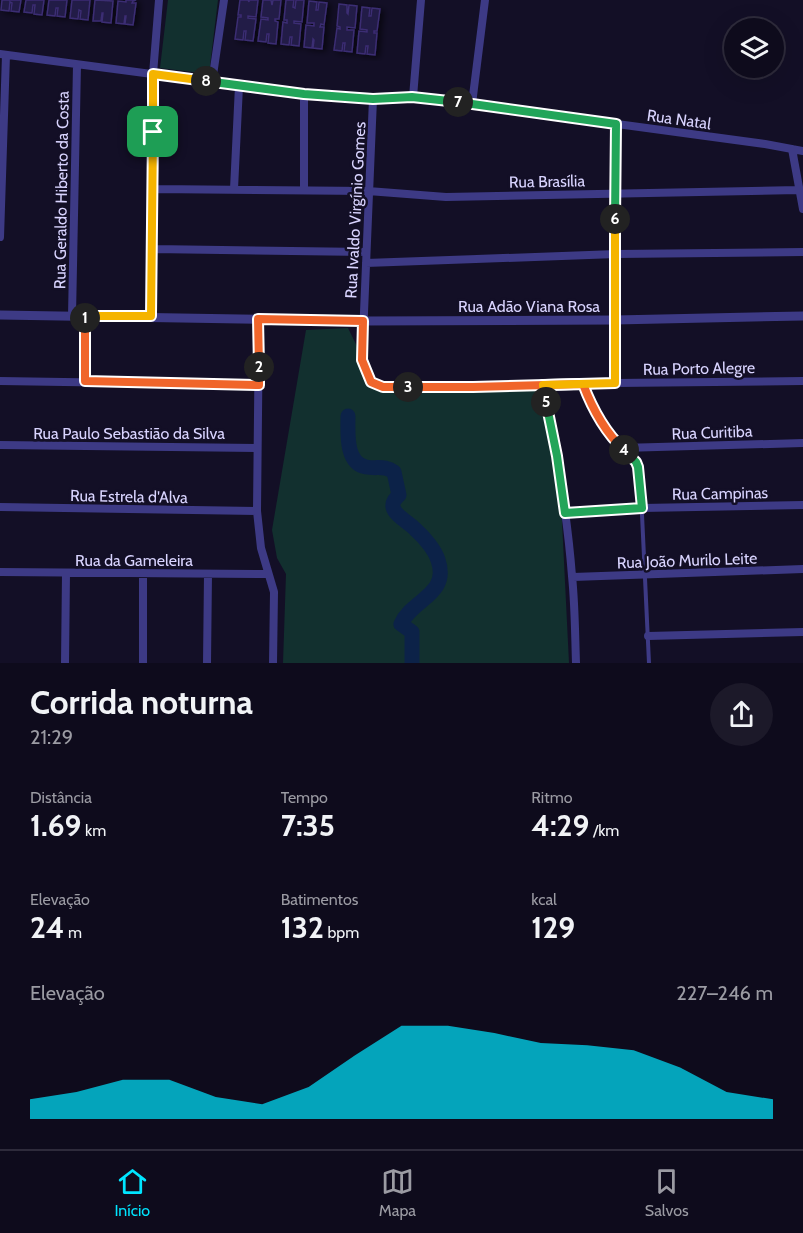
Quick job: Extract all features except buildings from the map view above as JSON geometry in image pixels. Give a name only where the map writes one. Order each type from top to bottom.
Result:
[{"type":"street","points":[[151,316],[154,189],[153,74],[159,0]]},
{"type":"street","points":[[212,82],[224,0]]},
{"type":"street","points":[[412,97],[421,0]]},
{"type":"street","points":[[472,104],[485,0]]},
{"type":"street","points":[[0,237],[3,55]]},
{"type":"street","name":"Rua Natal","points":[[3,55],[304,94],[373,99],[412,97],[472,104],[803,151]]},
{"type":"street","name":"Rua Geraldo Hiberto da Costa","points":[[72,315],[77,65]]},
{"type":"street","points":[[234,189],[239,86]]},
{"type":"street","points":[[304,94],[304,190]]},
{"type":"street","name":"Rua Ivaldo Virgínio Gomes","points":[[363,321],[373,99]]},
{"type":"street","points":[[792,149],[803,209]]},
{"type":"street","name":"Rua Brasília","points":[[154,189],[304,190],[446,197],[798,190]]},
{"type":"street","points":[[615,193],[615,383]]},
{"type":"street","points":[[153,249],[366,252]]},
{"type":"street","points":[[366,263],[615,254],[803,252]]},
{"type":"street","name":"Rua Adão Viana Rosa","points":[[0,315],[363,321],[615,320],[803,316]]},
{"type":"street","points":[[85,316],[85,381]]},
{"type":"street","points":[[258,319],[258,512],[261,548],[274,592],[273,663]]},
{"type":"street","name":"Rua Porto Alegre","points":[[363,321],[362,360],[371,382],[377,386],[473,387],[803,381]]},
{"type":"street","points":[[0,381],[259,385]]},
{"type":"street","points":[[543,385],[557,456],[573,577],[576,663]]},
{"type":"street","name":"Rua Curitiba","points":[[622,447],[803,443]]},
{"type":"street","name":"Rua Paulo Sebastião da Silva","points":[[0,445],[257,447]]},
{"type":"street","name":"Rua Campinas","points":[[565,513],[642,508],[803,505]]},
{"type":"street","name":"Rua Estrela d'Alva","points":[[0,507],[258,512]]},
{"type":"street","name":"Rua João Murilo Leite","points":[[573,577],[803,569]]},
{"type":"street","name":"Rua da Gameleira","points":[[0,572],[268,574]]},
{"type":"street","points":[[65,663],[66,573]]},
{"type":"street","points":[[143,573],[143,663]]},
{"type":"street","points":[[207,663],[208,574]]},
{"type":"street","points":[[648,636],[803,632]]},
{"type":"lane","points":[[615,193],[616,124]]},
{"type":"lane","points":[[583,384],[593,410],[609,434],[633,457],[638,467],[649,663]]},
{"type":"green space","points":[[168,0],[218,0],[209,74],[160,68]]},
{"type":"green space","points":[[348,328],[376,385],[540,387],[561,501],[569,663],[283,663],[286,574],[277,558],[272,530],[306,330]]},
{"type":"waterway","points":[[348,416],[349,446],[354,460],[366,467],[384,468],[394,472],[399,495],[394,500],[394,510],[426,540],[438,560],[439,581],[401,624],[412,632],[412,663]]},
{"type":"route","points":[[153,132],[151,316],[85,316],[85,381],[259,385],[258,319],[363,321],[362,360],[371,382],[377,386],[473,387],[543,385],[583,384],[593,410],[609,434],[636,462],[640,472],[642,508],[565,513],[543,385],[615,383],[616,124],[432,99],[412,97],[373,99],[304,94],[153,74],[153,132]]}]
